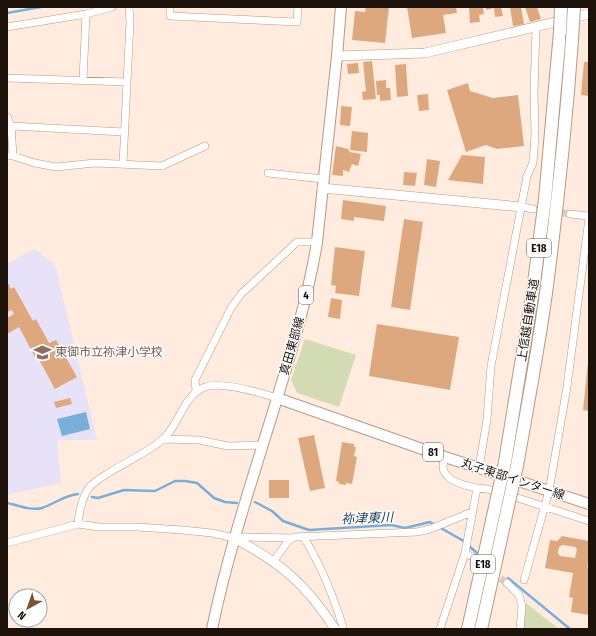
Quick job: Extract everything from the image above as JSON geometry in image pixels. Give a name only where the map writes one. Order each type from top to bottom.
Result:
[{"type":"highway","name":"上信越自動車道","points":[[467,629],[475,600],[497,498],[533,290],[545,200],[561,7]]},
{"type":"highway","name":"上信越自動車道","points":[[481,629],[516,466],[532,382],[546,293],[566,120],[574,7]]},
{"type":"highway","points":[[488,629],[497,560]]},
{"type":"main road","name":"真田東部線","points":[[212,629],[239,537],[263,445],[299,323],[312,271],[337,56],[341,7]]},
{"type":"main road","name":"丸子東部インター線","points":[[277,398],[445,457],[589,504]]},
{"type":"street","points":[[7,27],[86,14],[112,7]]},
{"type":"street","points":[[123,164],[130,22],[129,7]]},
{"type":"street","points":[[170,7],[170,16],[297,22],[298,7]]},
{"type":"street","points":[[83,80],[86,14]]},
{"type":"street","points":[[337,56],[425,53],[536,28],[589,14]]},
{"type":"street","points":[[479,468],[487,419],[491,366],[527,176],[533,163],[535,135],[534,93],[536,28]]},
{"type":"street","points":[[7,78],[127,82]]},
{"type":"street","points":[[7,117],[11,126],[10,156],[56,167],[95,163],[162,166],[205,146]]},
{"type":"street","points":[[11,126],[124,132]]},
{"type":"street","points":[[268,173],[322,184],[533,209]]},
{"type":"street","points":[[524,580],[550,491],[567,387],[589,217],[570,214]]},
{"type":"street","points":[[196,392],[195,380],[231,308],[242,294],[296,242],[316,242]]},
{"type":"street","points":[[78,524],[82,504],[88,490],[96,482],[142,454],[163,439],[176,424],[186,404],[196,392],[207,386],[226,387],[249,390],[277,398]]},
{"type":"street","points":[[163,439],[199,440],[228,446],[263,445]]},
{"type":"street","points":[[445,457],[443,467],[445,474],[460,484],[487,489],[589,521]]},
{"type":"street","points":[[440,629],[466,551],[477,488]]},
{"type":"street","points":[[7,543],[78,524],[99,527],[137,527],[182,530],[239,537],[291,538],[347,534],[405,534],[437,526],[472,512]]},
{"type":"street","points":[[303,536],[317,559],[330,589],[343,627],[342,629]]},
{"type":"street","points":[[239,537],[274,561],[304,588],[316,601],[335,629]]},
{"type":"street","points":[[274,561],[291,538]]},
{"type":"street","points":[[466,551],[476,559]]},
{"type":"street","points":[[507,583],[519,595],[522,606],[520,629]]},
{"type":"shaded area","name":"東御市立祢津小学校","points":[[34,249],[55,264],[97,440],[57,440],[61,483],[7,495],[7,264]]},
{"type":"green space","points":[[305,339],[356,355],[339,407],[297,393],[291,380]]},
{"type":"green space","points":[[526,603],[559,629],[522,629]]},
{"type":"water","points":[[86,412],[90,429],[62,436],[57,419]]},
{"type":"building","points":[[366,7],[389,7],[385,43],[352,40],[355,11],[365,12]]},
{"type":"building","points":[[407,7],[456,7],[457,13],[443,15],[446,33],[412,38]]},
{"type":"building","points":[[469,7],[483,7],[484,14],[479,15],[480,22],[470,23]]},
{"type":"building","points":[[486,7],[501,7],[503,16],[495,17],[494,8],[486,10]]},
{"type":"building","points":[[510,7],[521,7],[524,24],[513,26]]},
{"type":"building","points":[[525,7],[537,7],[541,19],[530,22]]},
{"type":"building","points":[[372,61],[376,99],[363,100],[362,92],[366,91],[363,62]]},
{"type":"building","points":[[584,62],[589,62],[589,96],[581,95]]},
{"type":"building","points":[[358,63],[359,73],[348,74],[347,64]]},
{"type":"building","points":[[406,64],[408,96],[397,97],[395,65]]},
{"type":"building","points":[[386,80],[386,88],[390,88],[391,100],[380,101],[380,95],[377,95],[376,81]]},
{"type":"building","points":[[468,83],[470,91],[493,98],[518,95],[524,146],[497,149],[486,145],[466,152],[447,90]]},
{"type":"building","points":[[428,94],[429,110],[419,111],[417,95]]},
{"type":"building","points":[[341,106],[352,107],[350,126],[340,125]]},
{"type":"building","points":[[352,131],[368,133],[367,152],[350,150]]},
{"type":"building","points":[[336,146],[348,149],[350,152],[361,154],[358,166],[352,164],[349,172],[343,170],[343,176],[332,175]]},
{"type":"building","points":[[462,155],[485,157],[483,184],[448,180]]},
{"type":"building","points":[[427,159],[440,161],[436,187],[424,185]]},
{"type":"building","points":[[404,172],[417,173],[415,186],[403,185]]},
{"type":"building","points":[[343,200],[386,206],[384,221],[354,217],[354,221],[341,219]]},
{"type":"building","points":[[404,219],[423,222],[410,310],[391,307]]},
{"type":"building","points":[[335,247],[365,251],[359,296],[335,293],[336,286],[331,285]]},
{"type":"building","points":[[7,281],[11,289],[14,287],[33,321],[36,319],[49,343],[56,340],[77,377],[55,389],[38,358],[36,359],[19,327],[7,334],[7,318],[14,314],[12,310],[7,312]]},
{"type":"building","points":[[331,298],[342,300],[340,319],[328,317]]},
{"type":"building","points":[[377,324],[459,337],[450,390],[369,376]]},
{"type":"building","points":[[588,363],[589,364],[589,411],[583,410]]},
{"type":"building","points":[[70,398],[72,404],[56,408],[54,402]]},
{"type":"building","points":[[314,435],[325,488],[310,491],[298,438]]},
{"type":"building","points":[[342,442],[354,444],[354,447],[356,447],[354,456],[357,457],[352,484],[346,483],[346,485],[339,484],[339,482],[336,481]]},
{"type":"building","points":[[269,480],[289,480],[289,498],[269,498]]},
{"type":"building","points":[[562,536],[589,541],[587,567],[589,568],[589,615],[571,612],[573,598],[569,597],[573,573],[545,568],[550,540],[557,541]],"holes":[[[563,545],[575,547],[577,549],[575,558],[560,556],[558,553],[559,547]]]},
{"type":"waterway","points":[[7,13],[41,7]]},
{"type":"waterway","name":"祢津東川","points":[[92,497],[98,498],[124,490],[155,491],[175,481],[185,481],[197,483],[214,498],[225,502],[237,503]]},
{"type":"waterway","name":"祢津東川","points":[[7,503],[38,509],[69,496],[78,494]]},
{"type":"waterway","name":"祢津東川","points":[[255,502],[272,511],[283,521],[309,530],[391,525],[405,528],[430,522],[435,525]]},
{"type":"waterway","name":"祢津東川","points":[[439,527],[462,540],[477,553]]},
{"type":"waterway","name":"祢津東川","points":[[508,578],[570,629]]},
{"type":"tunnel","points":[[552,211],[570,214]]},
{"type":"tunnel","points":[[492,572],[507,583]]},
{"type":"place","name":"東御市立祢津小学校","points":[[42,352]]}]
